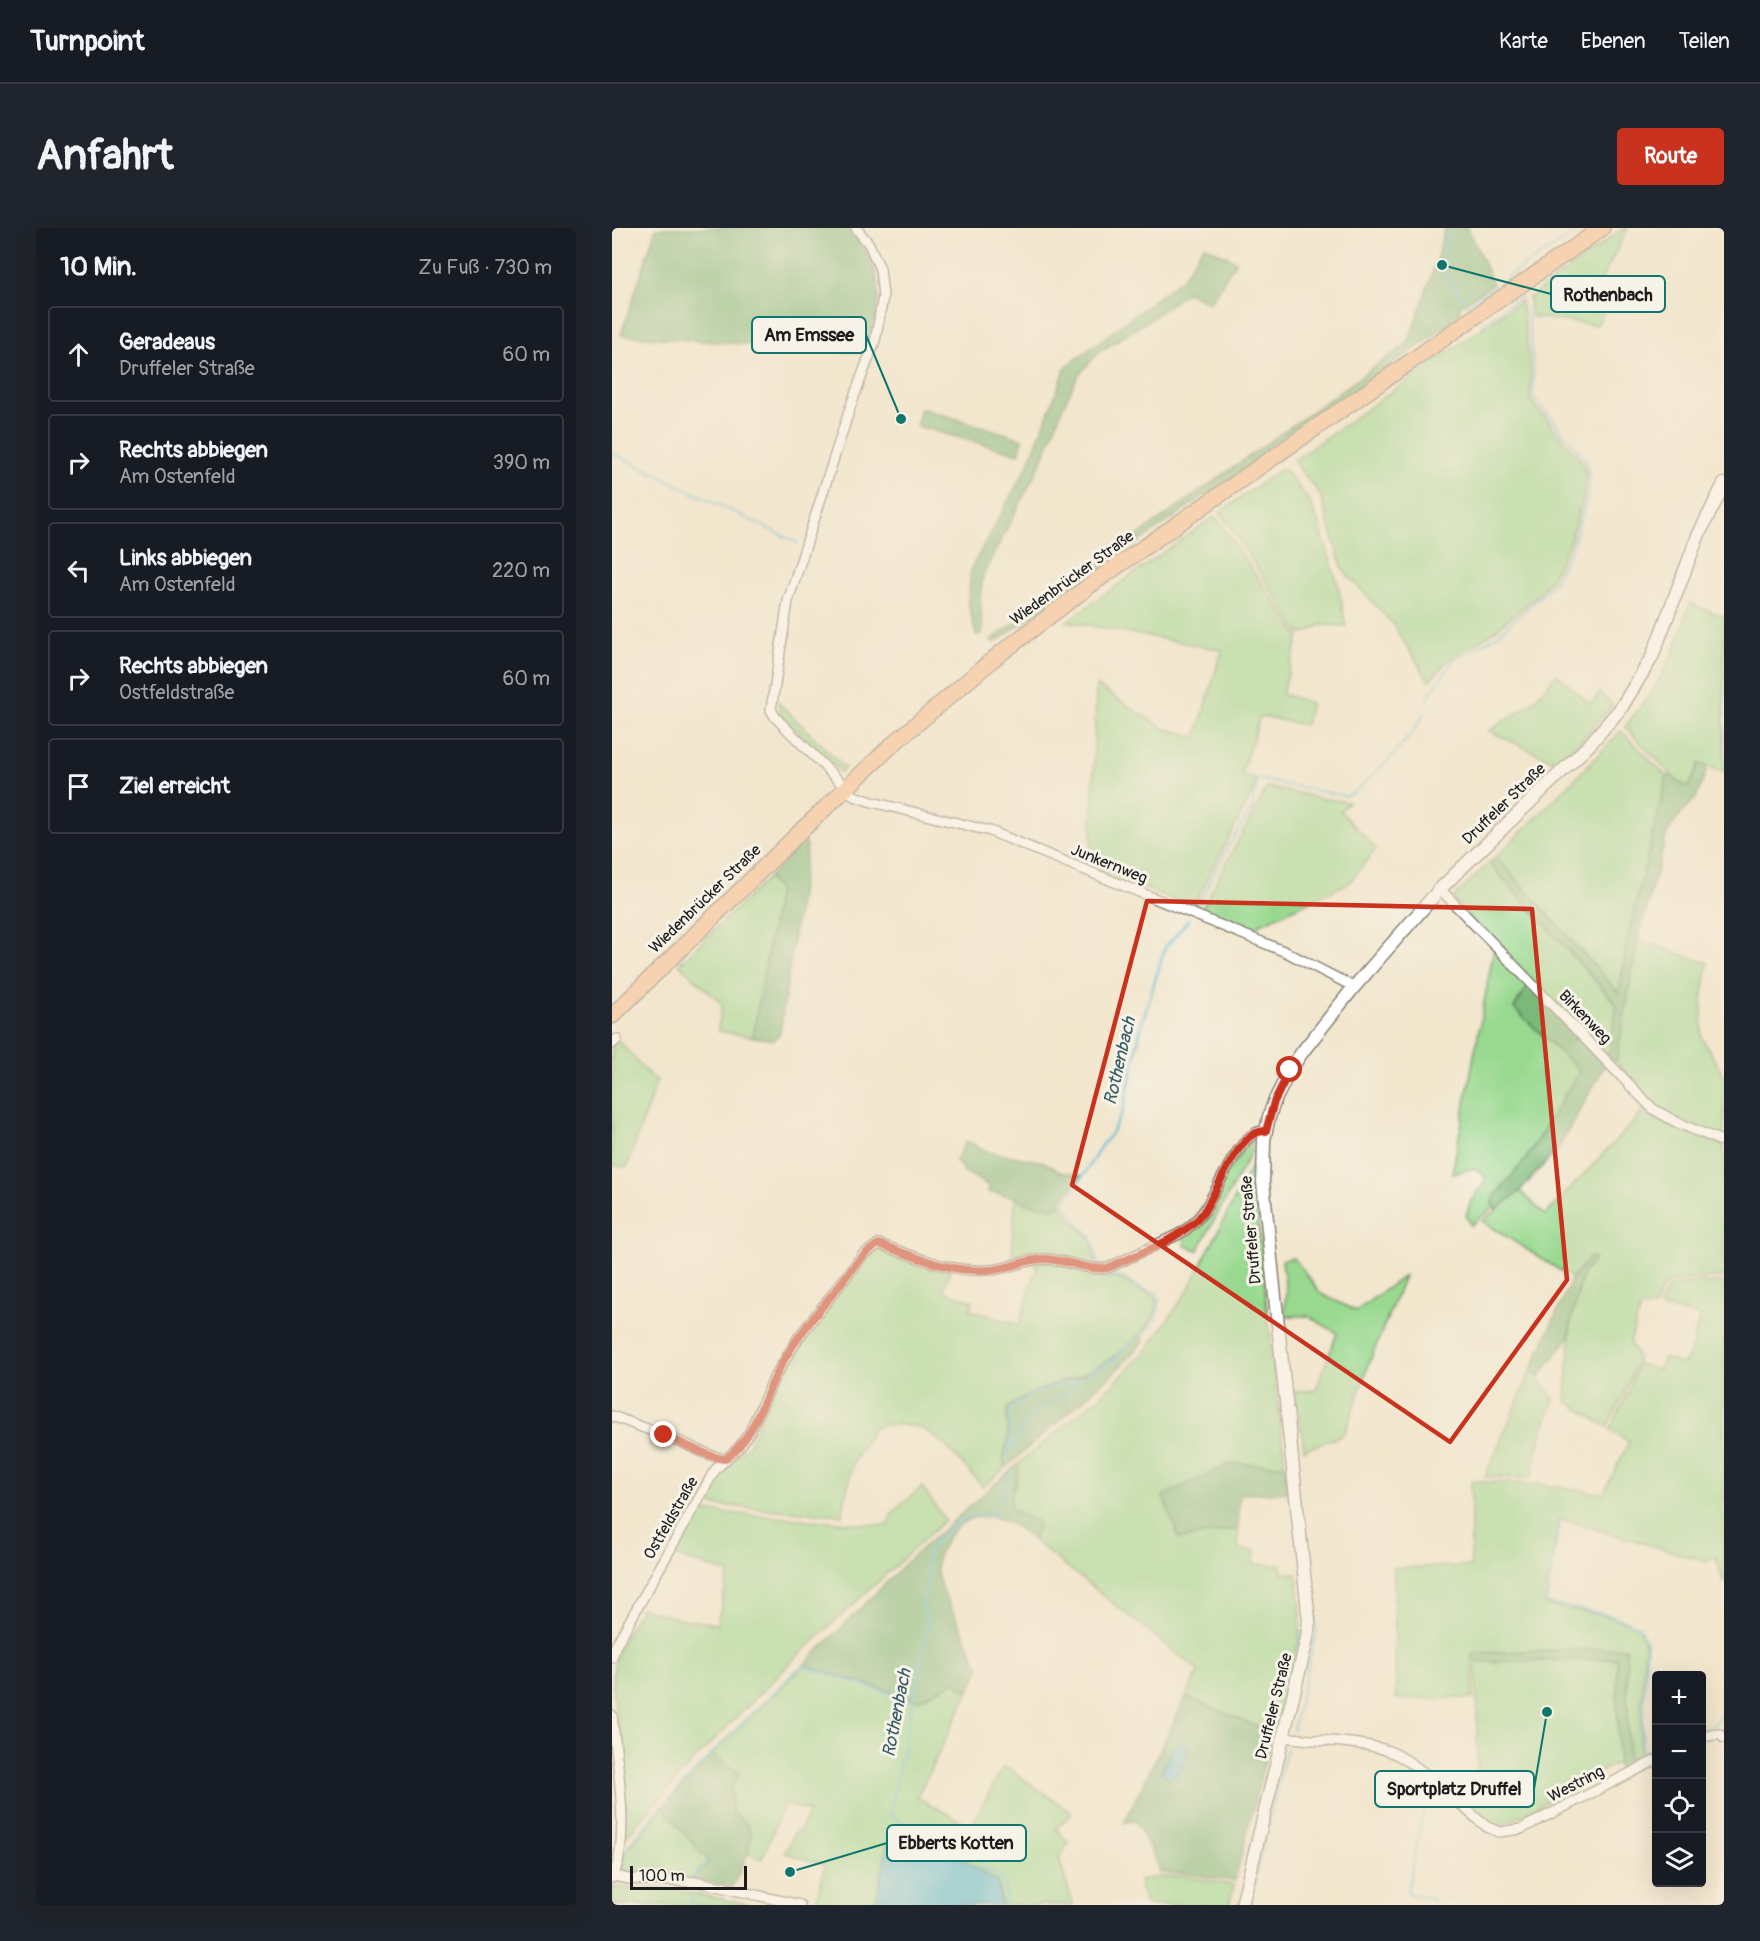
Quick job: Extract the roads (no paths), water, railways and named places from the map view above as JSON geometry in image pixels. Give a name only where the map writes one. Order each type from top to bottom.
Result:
[{"type":"main road","name":"Wiedenbrücker Straße","points":[[612,1016],[847,788],[939,703],[1069,601],[1602,228]]},
{"type":"street","name":"Junkernweg","points":[[856,228],[869,244],[880,269],[883,296],[875,341],[851,405],[788,601],[771,710],[776,718],[854,796],[990,831],[1286,952],[1354,987]]},
{"type":"street","name":"Druffeler Straße","points":[[1242,1905],[1284,1737],[1307,1639],[1309,1621],[1265,1211],[1263,1165],[1266,1131],[1274,1102],[1290,1070],[1303,1051],[1354,987],[1440,890],[1590,744],[1621,708],[1652,657],[1698,536],[1724,484]]},
{"type":"street","name":"Birkenweg","points":[[1440,890],[1653,1109],[1678,1123],[1724,1142]]},
{"type":"street","points":[[715,1470],[741,1445],[750,1431],[776,1376],[799,1337],[863,1255],[871,1248],[879,1244],[949,1268],[970,1271],[994,1270],[1045,1259],[1096,1270],[1108,1268],[1189,1227],[1203,1212],[1224,1174],[1248,1139],[1254,1133],[1266,1131]]},
{"type":"street","points":[[612,1416],[674,1439],[705,1452],[713,1458],[725,1459]]},
{"type":"street","name":"Ostfeldstraße","points":[[612,1658],[615,1647],[715,1470],[713,1458]]},
{"type":"street","points":[[612,1715],[622,1812],[618,1858],[613,1877],[699,1882],[800,1905]]},
{"type":"street","points":[[1706,1737],[1721,1736],[1724,1724]]},
{"type":"street","name":"Westring","points":[[1284,1737],[1370,1746],[1387,1751],[1410,1763],[1487,1827],[1499,1832],[1521,1829],[1652,1762]]},
{"type":"water","points":[[1181,1742],[1187,1747],[1187,1757],[1170,1780],[1161,1771],[1177,1744]]},
{"type":"water","points":[[907,1832],[961,1858],[997,1882],[1002,1905],[875,1905],[890,1834]]},
{"type":"waterway","name":"Rothenbach","points":[[1450,228],[1442,265],[1467,306],[1495,286]]},
{"type":"waterway","points":[[1505,279],[1582,228]]},
{"type":"waterway","name":"Rothenbach","points":[[1482,326],[1522,296]]},
{"type":"waterway","name":"Rothenbach","points":[[1427,703],[1430,694],[1454,660],[1495,637],[1554,582],[1573,544],[1588,495],[1589,476],[1586,460],[1533,396],[1534,372],[1527,307]]},
{"type":"waterway","points":[[612,453],[798,543]]},
{"type":"waterway","name":"Rothenbach","points":[[1196,909],[1228,847],[1252,808],[1257,780],[1346,796],[1354,793],[1402,746],[1424,713]]},
{"type":"waterway","name":"Rothenbach","points":[[1099,1266],[1091,1236],[1078,1223],[1064,1202],[1082,1178],[1123,1112],[1142,1023],[1165,948],[1189,919]]},
{"type":"waterway","name":"Rothenbach","points":[[1007,1459],[1011,1438],[1009,1412],[1011,1408],[1034,1393],[1078,1380],[1116,1359],[1124,1349],[1153,1325],[1159,1309],[1158,1294],[1140,1288],[1121,1277],[1100,1274]]},
{"type":"waterway","name":"Rothenbach","points":[[1010,1450],[1025,1422],[1074,1386],[1077,1381]]},
{"type":"waterway","name":"Rothenbach","points":[[1002,1501],[1011,1472]]},
{"type":"waterway","name":"Rothenbach","points":[[999,1509],[996,1515],[974,1515],[959,1521],[936,1540],[928,1553],[928,1579],[923,1604],[928,1630],[890,1813],[892,1817],[973,1855],[988,1871],[1001,1877],[1005,1884],[1006,1905]]},
{"type":"waterway","points":[[1560,1519],[1546,1603],[1610,1615],[1639,1626],[1647,1645],[1642,1749],[1652,1753]]},
{"type":"waterway","points":[[1293,1730],[1316,1631],[1315,1595]]},
{"type":"waterway","points":[[1299,1646],[1302,1631]]},
{"type":"waterway","points":[[621,1866],[627,1847],[658,1811],[712,1753],[803,1666],[913,1701]]},
{"type":"waterway","points":[[1282,1716],[1286,1698]]},
{"type":"waterway","points":[[1706,1728],[1717,1722],[1724,1712]]},
{"type":"waterway","points":[[1248,1905],[1287,1748]]},
{"type":"waterway","points":[[1428,1787],[1407,1893],[1434,1899],[1433,1905]]},
{"type":"waterway","points":[[692,1879],[709,1860]]},
{"type":"waterway","points":[[692,1894],[692,1905]]},
{"type":"place","name":"Rothenbach","points":[[1442,265]]},
{"type":"place","name":"Am Emssee","points":[[901,419]]},
{"type":"place","name":"Sportplatz Druffel","points":[[1547,1712]]},
{"type":"place","name":"Ebberts Kotten","points":[[790,1872]]}]
